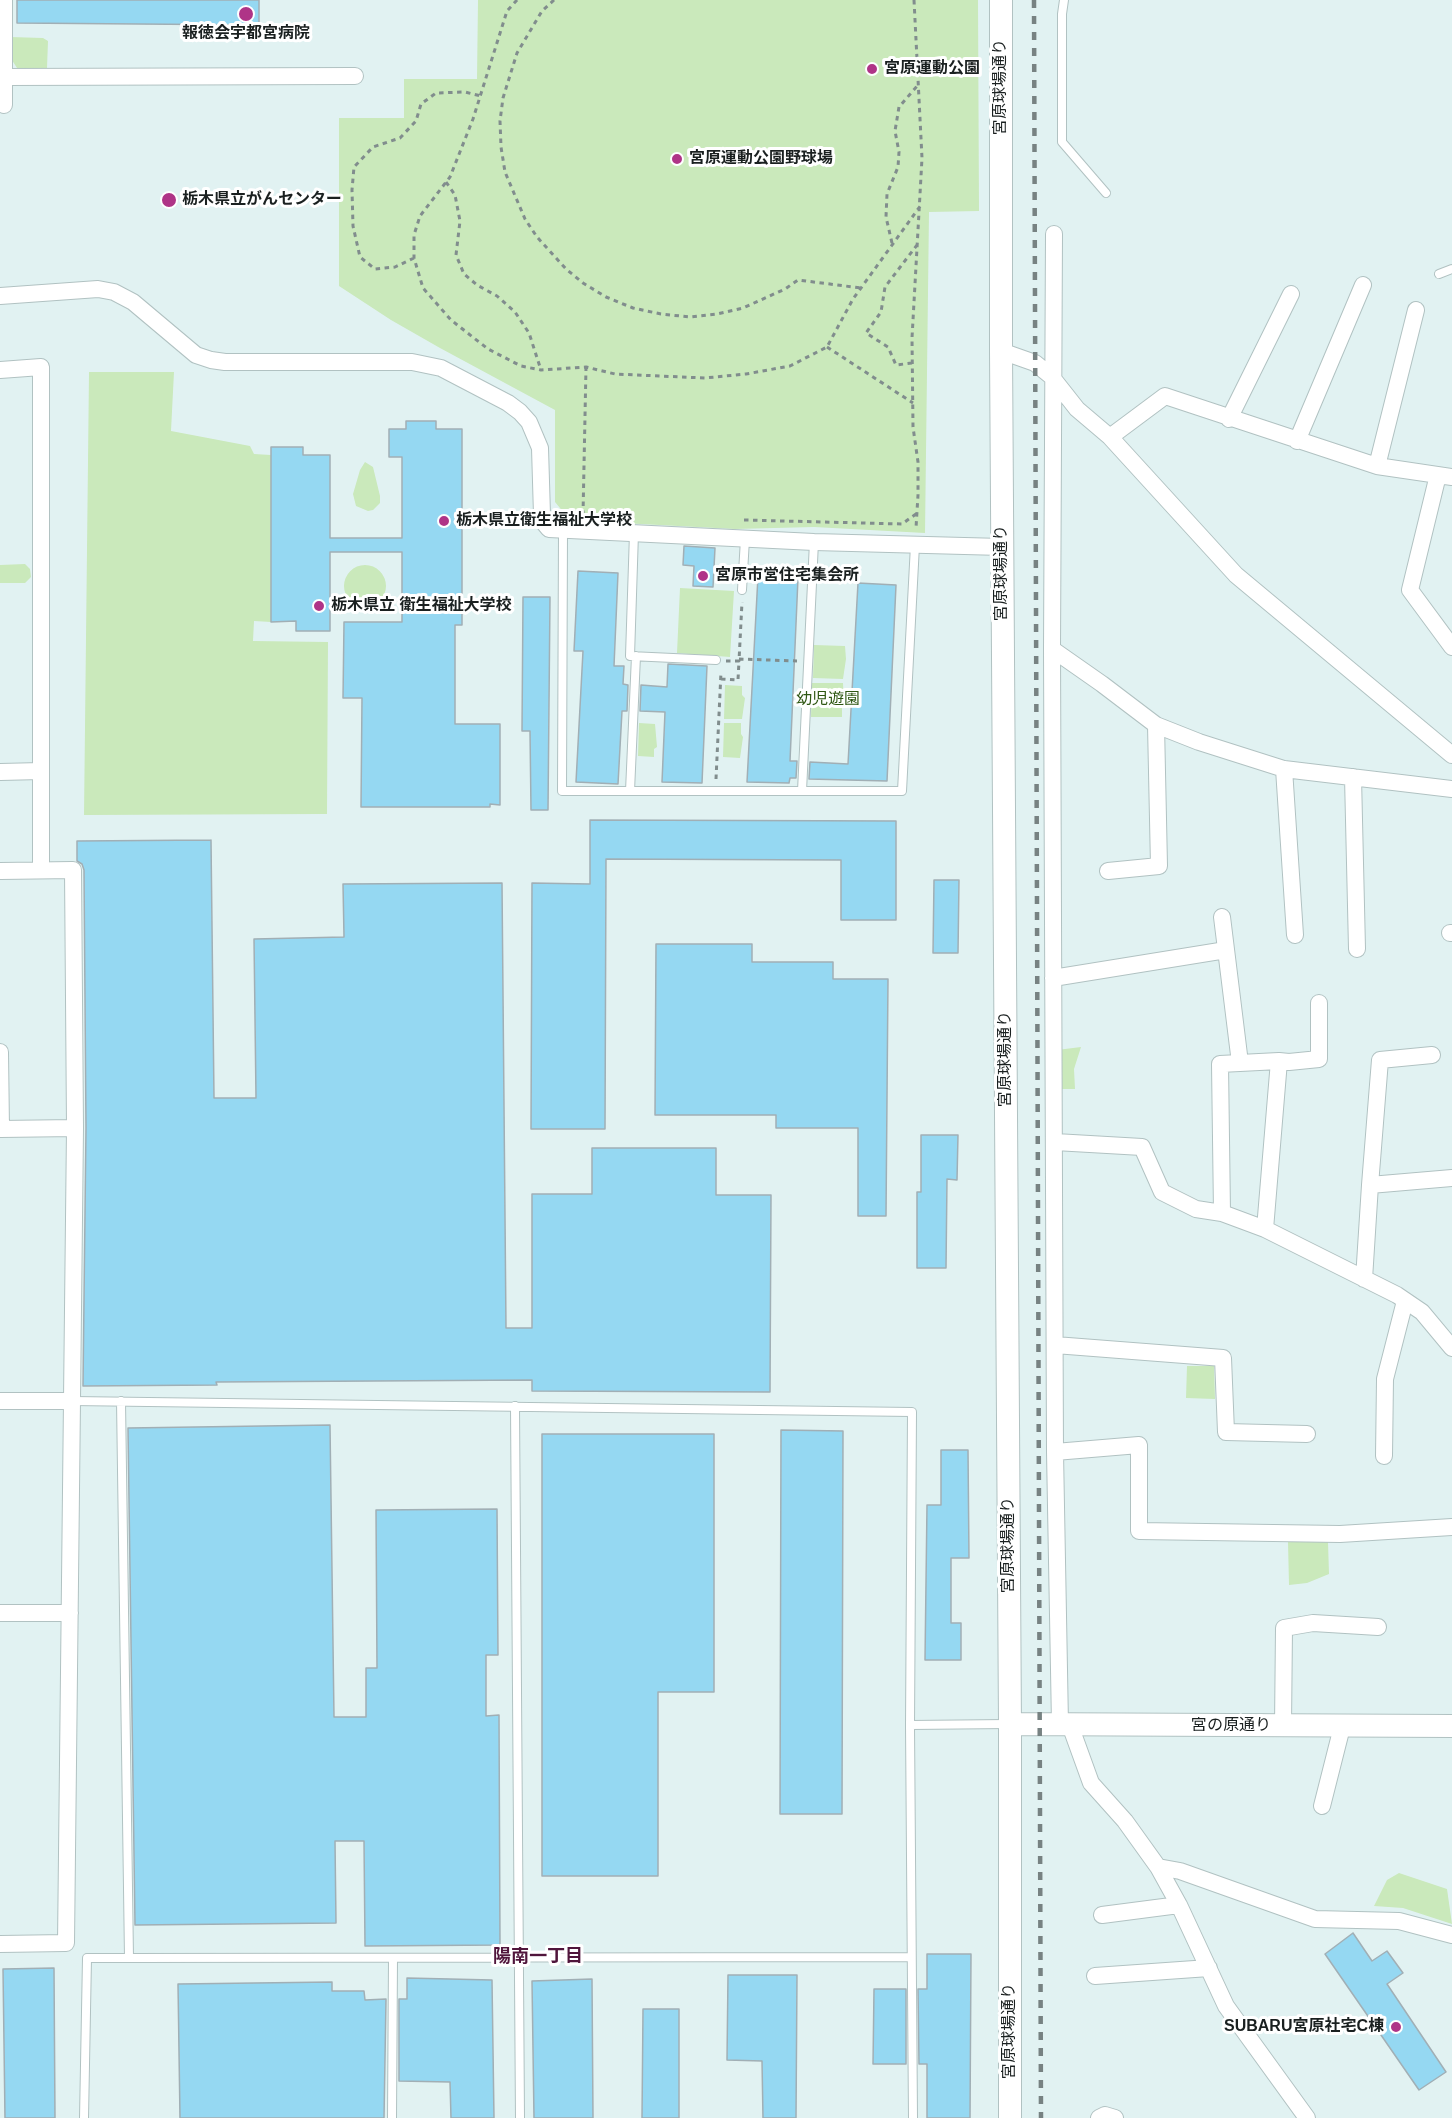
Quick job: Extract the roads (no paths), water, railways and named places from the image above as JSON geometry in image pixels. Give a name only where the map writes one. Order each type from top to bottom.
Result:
[{"type":"street","points":[[4,0],[4,105]]},
{"type":"street","name":"宮原球場通り","points":[[1001,0],[1010,2118]]},
{"type":"street","points":[[4,77],[355,76]]},
{"type":"street","points":[[1054,234],[1052,649],[1055,1452],[1065,1725],[1091,1784],[1125,1821],[1158,1867],[1179,1905],[1226,2006],[1307,2118]]},
{"type":"street","points":[[1297,441],[1363,285]]},
{"type":"street","points":[[0,296],[98,290],[114,292],[133,302],[196,355],[211,360],[225,362],[412,362],[441,368],[508,403],[529,422],[536,433],[541,452],[544,523],[549,529],[814,542],[1002,547]]},
{"type":"street","points":[[1229,419],[1291,294]]},
{"type":"street","points":[[1377,466],[1416,310]]},
{"type":"street","points":[[1001,351],[1035,363],[1052,376],[1077,409],[1110,437],[1236,575],[1452,755]]},
{"type":"street","points":[[0,370],[41,367],[41,870]]},
{"type":"street","points":[[1110,437],[1165,396],[1377,466],[1445,476],[1410,590],[1452,647]]},
{"type":"street","points":[[1052,649],[1156,725],[1199,742],[1284,770],[1452,789]]},
{"type":"street","points":[[1108,871],[1159,866],[1156,725]]},
{"type":"street","points":[[1284,770],[1295,935]]},
{"type":"street","points":[[0,772],[41,771]]},
{"type":"street","points":[[1353,777],[1357,949]]},
{"type":"street","points":[[0,871],[73,870],[75,1128],[66,1943],[0,1944]]},
{"type":"street","points":[[1222,916],[1240,1064]]},
{"type":"street","points":[[1053,978],[1226,950]]},
{"type":"street","points":[[1222,1214],[1220,1064],[1319,1059],[1319,1003]]},
{"type":"street","points":[[0,1052],[1,1129],[75,1128]]},
{"type":"street","points":[[1364,1279],[1380,1060],[1432,1055]]},
{"type":"street","points":[[1265,1229],[1279,1061]]},
{"type":"street","points":[[1055,1142],[1142,1147],[1162,1192],[1196,1209],[1222,1214],[1265,1229],[1405,1301],[1422,1312],[1452,1348]]},
{"type":"street","points":[[1370,1185],[1452,1178]]},
{"type":"street","points":[[1384,1456],[1384,1379],[1405,1301]]},
{"type":"street","points":[[1055,1345],[1223,1359],[1226,1432],[1307,1434]]},
{"type":"street","points":[[0,1401],[72,1401]]},
{"type":"street","points":[[1055,1452],[1139,1445],[1139,1531],[1340,1534],[1452,1527]]},
{"type":"street","points":[[0,1613],[70,1613]]},
{"type":"street","points":[[1283,1726],[1284,1628],[1313,1623],[1378,1627]]},
{"type":"street","name":"宮の原通り","points":[[1010,1724],[1452,1726]]},
{"type":"street","points":[[1322,1806],[1342,1727]]},
{"type":"street","points":[[1158,1867],[1180,1870],[1315,1919],[1399,1921],[1452,1935]]},
{"type":"street","points":[[1102,1915],[1179,1905]]},
{"type":"street","points":[[1095,1976],[1209,1968]]},
{"type":"street","points":[[1100,2118],[1105,2115],[1115,2118]]},
{"type":"lane","points":[[1064,0],[1062,14],[1062,142],[1106,193]]},
{"type":"lane","points":[[1439,274],[1452,269]]},
{"type":"lane","points":[[563,530],[562,791],[902,791],[915,544]]},
{"type":"lane","points":[[634,533],[630,656],[719,661]]},
{"type":"lane","points":[[742,590],[745,539]]},
{"type":"lane","points":[[802,791],[814,542]]},
{"type":"lane","points":[[630,791],[636,656]]},
{"type":"lane","points":[[715,790],[716,780]]},
{"type":"lane","points":[[72,1401],[912,1412],[910,1957],[913,2118]]},
{"type":"lane","points":[[121,1401],[129,1959]]},
{"type":"lane","points":[[515,1406],[520,2118]]},
{"type":"lane","points":[[910,1725],[1010,1724]]},
{"type":"lane","points":[[84,2118],[87,1958],[910,1957]]},
{"type":"lane","points":[[392,2118],[393,1958]]},
{"type":"railway","points":[[1034,0],[1041,2118]]},
{"type":"place","name":"報徳会宇都宮病院","points":[[246,14]]},
{"type":"place","name":"宮原運動公園","points":[[872,69]]},
{"type":"place","name":"宮原運動公園野球場","points":[[677,159]]},
{"type":"place","name":"栃木県立がんセンター","points":[[169,200]]},
{"type":"place","name":"栃木県立衛生福祉大学校","points":[[444,521]]},
{"type":"place","name":"宮原市営住宅集会所","points":[[703,576]]},
{"type":"place","name":"栃木県立 衛生福祉大学校","points":[[319,606]]},
{"type":"place","name":"SUBARU宮原社宅C棟","points":[[1396,2027]]},
{"type":"district","name":"陽南一丁目","points":[[538,1957]]},
{"type":"park label","name":"幼児遊園","points":[[828,700]]}]
